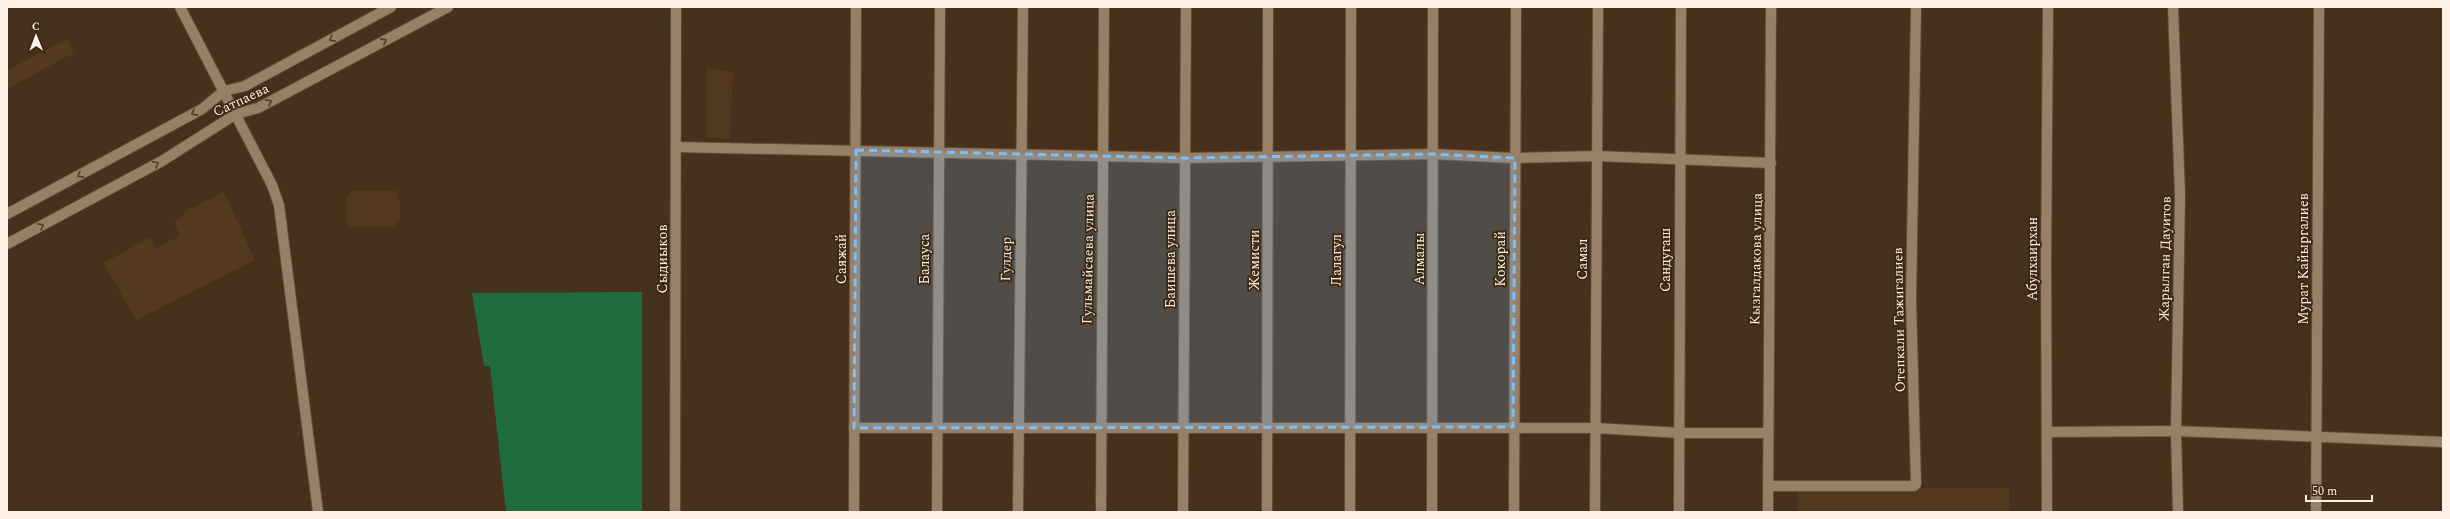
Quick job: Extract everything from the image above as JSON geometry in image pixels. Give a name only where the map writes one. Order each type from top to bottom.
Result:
[{"type":"street","points":[[180,7],[272,185],[279,206],[318,512]]},
{"type":"street","name":"Сатпаева","points":[[7,214],[202,109],[224,91],[245,86],[391,7]]},
{"type":"street","name":"Сатпаева","points":[[7,244],[162,161],[236,114],[258,108],[448,7]]},
{"type":"street","name":"Сыдиыков","points":[[675,512],[676,7]]},
{"type":"street","name":"Саяжай","points":[[854,512],[856,7]]},
{"type":"street","name":"Балауса","points":[[937,512],[940,7]]},
{"type":"street","name":"Гулдер","points":[[1018,512],[1023,7]]},
{"type":"street","name":"Гульмайсаева улица","points":[[1101,512],[1100,427],[1104,7]]},
{"type":"street","name":"Баишева улица","points":[[1183,512],[1186,7]]},
{"type":"street","name":"Жемисти","points":[[1267,512],[1269,427],[1268,7]]},
{"type":"street","name":"Лалагул","points":[[1350,7],[1350,512]]},
{"type":"street","name":"Алмалы","points":[[1432,512],[1433,7]]},
{"type":"street","name":"Кокорай","points":[[1514,512],[1513,427],[1516,7]]},
{"type":"street","name":"Самал","points":[[1595,512],[1598,7]]},
{"type":"street","name":"Сандугаш","points":[[1679,512],[1681,433],[1679,158],[1681,7]]},
{"type":"street","name":"Кызгалдакова улица","points":[[1768,512],[1771,7]]},
{"type":"street","name":"Отепкали Тажигалиев","points":[[1768,486],[1914,486],[1916,484],[1911,300],[1916,7]]},
{"type":"street","name":"Абулхаирхан","points":[[2047,512],[2048,7]]},
{"type":"street","name":"Жарылган Дауитов","points":[[2173,7],[2180,196],[2176,431],[2178,512]]},
{"type":"street","name":"Мурат Кайыргалиев","points":[[2316,512],[2318,7]]},
{"type":"street","points":[[676,147],[1022,155],[1103,155],[1185,158],[1269,158],[1433,154],[1515,158],[1597,156],[1679,158],[1771,163]]},
{"type":"street","points":[[854,428],[1018,429],[1100,427],[1513,427],[1595,428],[1681,433],[1768,433]]},
{"type":"street","points":[[2047,432],[2176,431],[2316,438],[2443,442]]},
{"type":"highlighted area","points":[[856,150],[1185,158],[1433,154],[1515,158],[1513,427],[854,428]]},
{"type":"shaded area","points":[[67,39],[74,53],[7,89],[7,70]]},
{"type":"shaded area","points":[[707,68],[733,72],[730,139],[707,137]]},
{"type":"shaded area","points":[[350,191],[397,191],[397,199],[400,199],[400,220],[396,220],[396,227],[347,227],[347,196],[350,194]]},
{"type":"shaded area","points":[[224,192],[255,260],[136,320],[104,263],[150,237],[156,248],[180,236],[174,222],[184,216],[185,211]]},
{"type":"shaded area","points":[[1798,488],[2009,488],[2009,512],[1798,512]]},
{"type":"green space","points":[[642,292],[642,512],[506,512],[490,366],[484,366],[472,293]]}]
